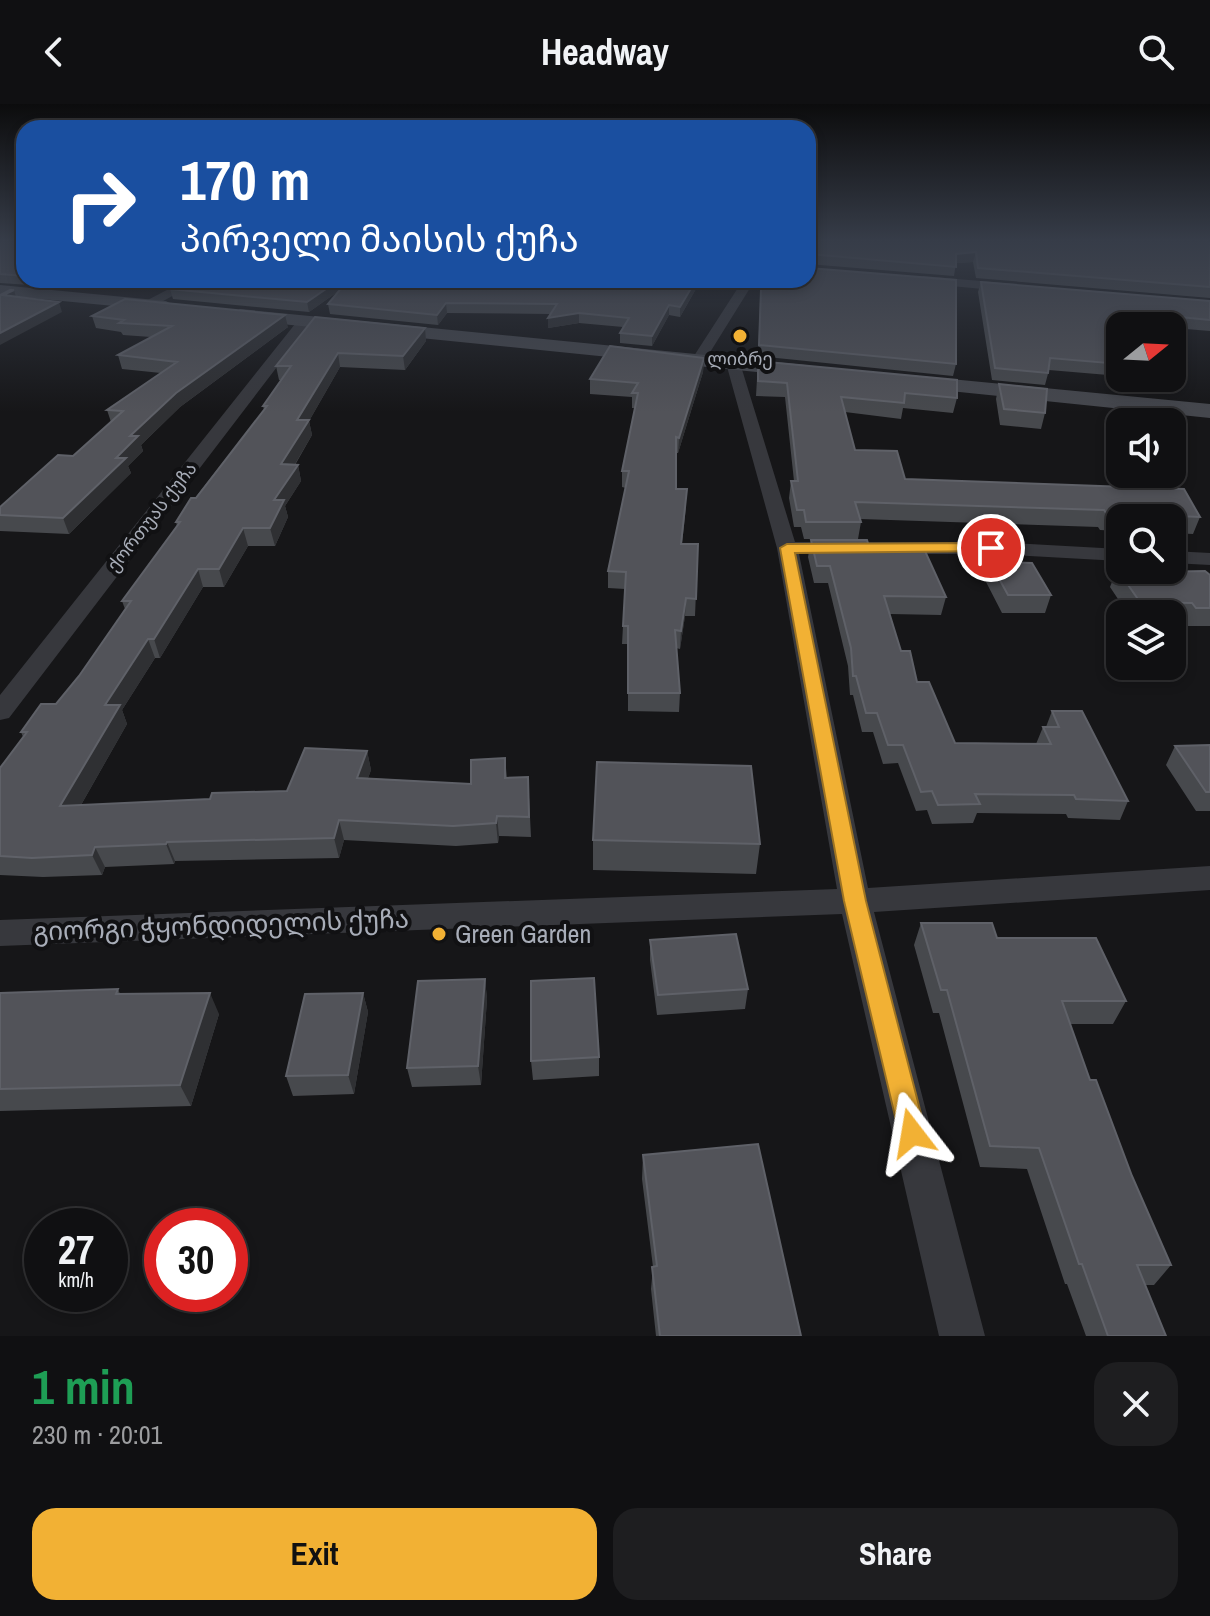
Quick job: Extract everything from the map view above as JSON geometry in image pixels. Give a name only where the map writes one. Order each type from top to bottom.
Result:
[{"type":"main road","points":[[55,297],[194,310]]},
{"type":"main road","points":[[225,313],[830,373]]},
{"type":"main road","points":[[893,380],[1210,411]]},
{"type":"street","points":[[147,304],[160,297]]},
{"type":"street","points":[[699,359],[738,297]]},
{"type":"street","name":"ქორთუას ქუჩა","points":[[0,712],[304,322]]},
{"type":"street","points":[[733,363],[787,548],[855,901],[962,1336]]},
{"type":"street","points":[[787,548],[991,548],[1106,554]]},
{"type":"street","points":[[1186,558],[1210,559]]},
{"type":"street","name":"გიორგი ჭყონდიდელის ქუჩა","points":[[0,933],[855,901],[1210,878]]},
{"type":"building","points":[[0,297],[59,302],[0,333]]},
{"type":"building","points":[[260,297],[314,297],[307,302]]},
{"type":"building","points":[[333,297],[686,297],[680,307],[669,305],[652,336],[620,333],[629,318],[579,313],[548,318],[557,304],[446,303],[437,315],[328,304]]},
{"type":"building","points":[[761,297],[956,297],[956,364],[759,345]]},
{"type":"building","points":[[984,297],[1168,297],[1210,301],[1210,320],[1186,318],[1186,312],[1106,312],[1106,363],[1050,358],[1048,373],[995,368]]},
{"type":"building","points":[[125,299],[285,315],[176,393],[130,436],[138,436],[116,458],[126,458],[63,518],[0,515],[0,507],[58,455],[73,456],[123,411],[107,410],[177,362],[118,355],[172,326],[119,323],[124,320],[92,316]]},
{"type":"building","points":[[315,317],[425,328],[403,356],[338,353],[297,420],[309,420],[281,464],[298,465],[274,500],[284,500],[270,528],[243,528],[219,569],[198,569],[154,639],[148,639],[105,705],[120,705],[60,806],[210,799],[212,793],[287,791],[305,748],[367,751],[357,778],[471,784],[471,760],[505,758],[505,778],[528,777],[529,817],[497,816],[496,823],[453,826],[339,820],[334,838],[167,842],[95,847],[92,855],[0,856],[0,768],[27,732],[21,732],[41,704],[56,704],[79,676],[131,601],[122,601],[180,522],[176,522],[191,498],[196,498],[267,406],[263,406],[291,366],[276,366]]},
{"type":"building","points":[[610,346],[704,358],[679,438],[676,437],[676,489],[687,489],[681,544],[698,544],[696,599],[686,598],[681,631],[675,630],[680,693],[628,693],[628,626],[623,626],[626,572],[608,571],[629,471],[622,471],[638,393],[632,393],[638,383],[590,379]]},
{"type":"building","points":[[758,361],[957,380],[957,398],[905,393],[904,403],[841,397],[855,450],[897,451],[905,479],[1184,489],[1200,517],[1186,516],[1186,504],[1106,504],[1106,513],[1104,510],[855,502],[861,522],[806,522],[804,510],[797,510],[791,481],[798,481],[787,383],[758,381]]},
{"type":"building","points":[[999,384],[1047,389],[1045,413],[1004,409]]},
{"type":"building","points":[[811,540],[867,540],[870,550],[925,551],[946,597],[884,596],[901,651],[910,651],[917,682],[929,682],[955,743],[1051,744],[1043,727],[1059,727],[1052,711],[1082,711],[1128,801],[1076,799],[1074,795],[975,794],[980,804],[938,805],[932,791],[921,792],[903,745],[888,745],[877,713],[866,713],[856,676],[853,676],[851,648],[830,566],[817,566]]},
{"type":"building","points":[[990,562],[1032,563],[1051,595],[1008,595]]},
{"type":"building","points":[[1186,571],[1205,571],[1210,575],[1210,608],[1196,608],[1186,600],[1139,600],[1127,584],[1186,584]]},
{"type":"building","points":[[1210,745],[1210,792],[1206,792],[1175,746]]},
{"type":"building","points":[[597,762],[751,766],[760,844],[593,840]]},
{"type":"building","points":[[921,923],[992,923],[997,938],[1096,938],[1126,1001],[1062,1001],[1090,1080],[1096,1080],[1132,1176],[1171,1265],[1137,1265],[1166,1336],[1108,1336],[1082,1264],[1079,1264],[1039,1148],[990,1146],[947,990],[941,990]]},
{"type":"building","points":[[736,934],[748,989],[658,995],[650,940]]},
{"type":"building","points":[[594,978],[599,1057],[531,1061],[531,981]]},
{"type":"building","points":[[485,979],[478,1066],[407,1068],[418,981]]},
{"type":"building","points":[[118,989],[116,994],[210,993],[180,1085],[0,1089],[0,993]]},
{"type":"building","points":[[363,993],[348,1075],[286,1076],[305,994]]},
{"type":"building","points":[[758,1144],[801,1336],[660,1336],[652,1267],[657,1266],[643,1155]]},
{"type":"place","name":"ლიბრე","points":[[740,336]]},
{"type":"place","name":"Green Garden","points":[[439,934]]},
{"type":"route","points":[[912,1133],[855,901],[787,548],[991,548]]}]
